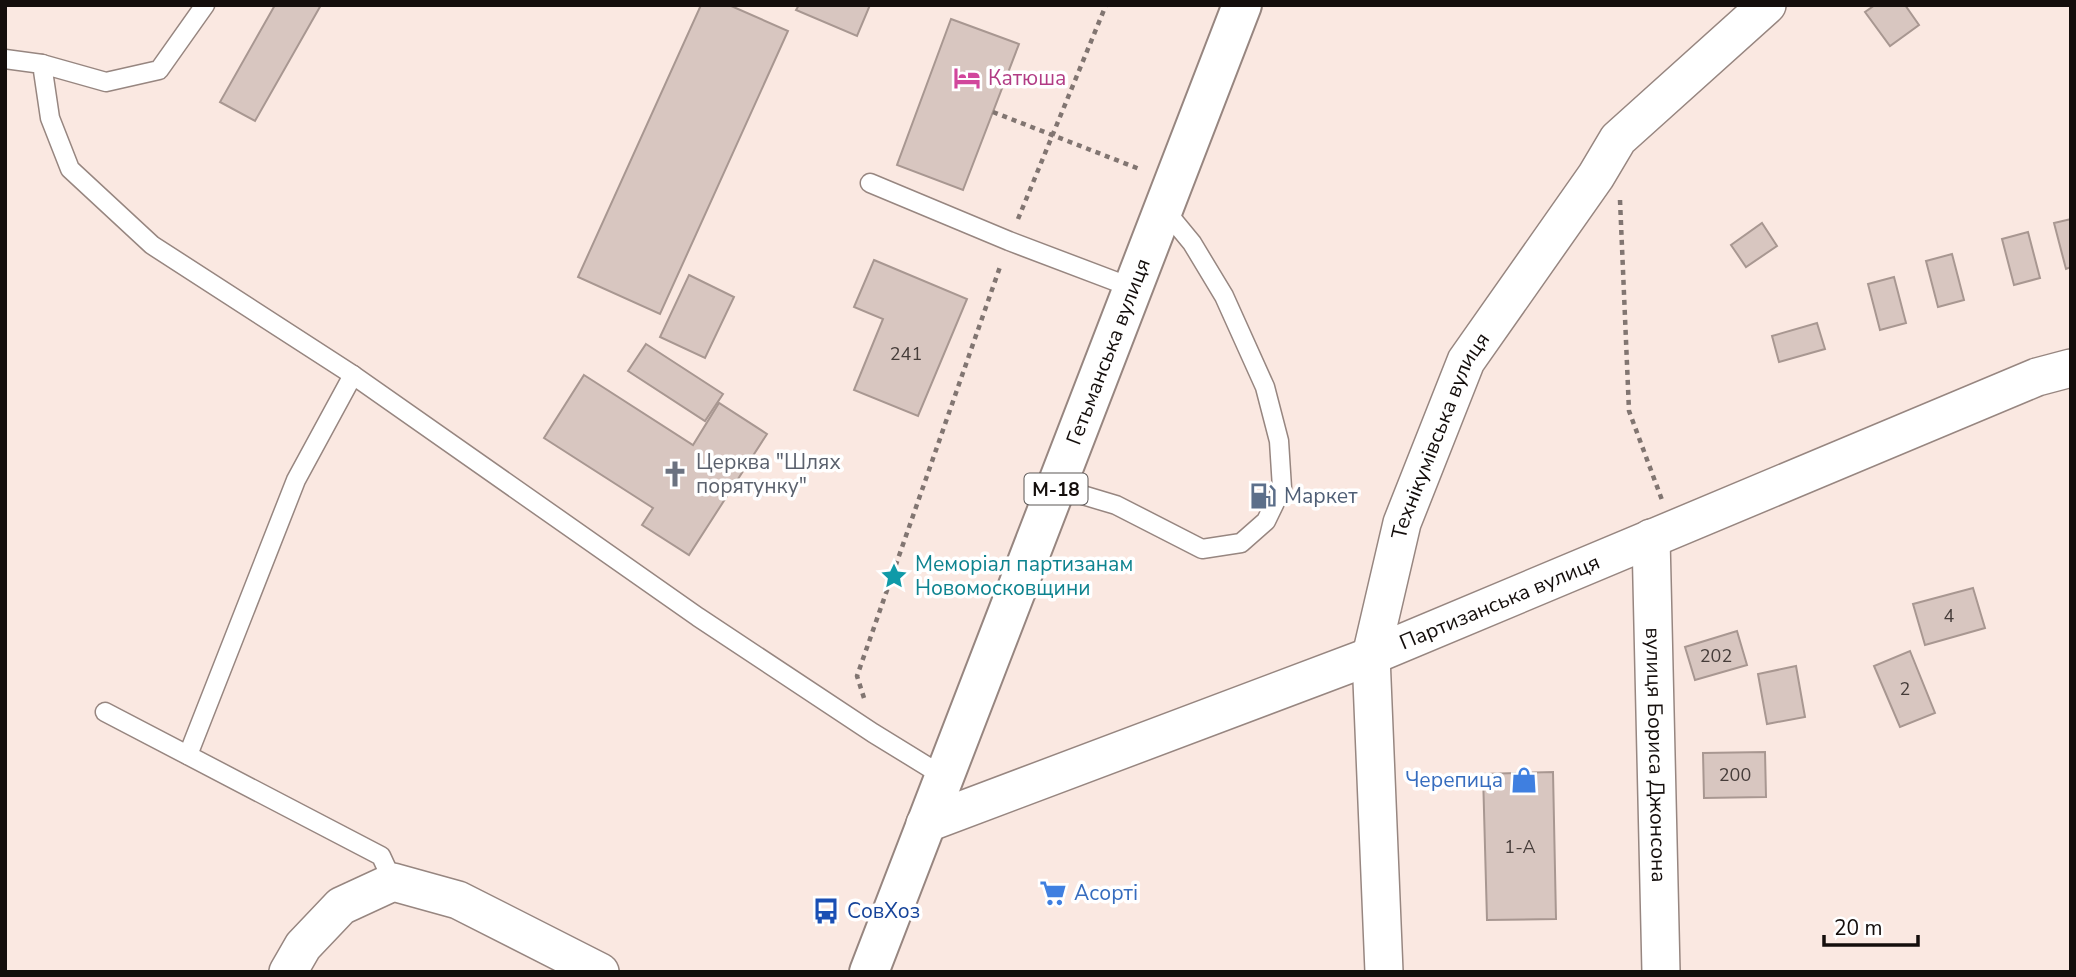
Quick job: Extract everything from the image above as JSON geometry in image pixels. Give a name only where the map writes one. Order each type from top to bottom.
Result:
[{"type":"highway","name":"Гетьманська вулиця","points":[[869,972],[1242,5]]},
{"type":"street","name":"Технікумівська вулиця","points":[[1384,972],[1371,656],[1402,523],[1466,361],[1596,176],[1618,139],[1767,5]]},
{"type":"street","name":"Партизанська вулиця","points":[[925,824],[1371,656],[2037,377],[2071,368]]},
{"type":"street","name":"вулиця Бориса Джонсона","points":[[1661,972],[1662,533]]},
{"type":"street","points":[[288,972],[303,946],[341,906],[393,882],[458,900],[600,972]]},
{"type":"lane","points":[[5,59],[42,64],[106,82],[159,70],[205,5]]},
{"type":"lane","points":[[42,64],[50,118],[70,169],[152,245],[353,375],[698,617],[943,776]]},
{"type":"lane","points":[[870,183],[1009,241],[1133,288]]},
{"type":"lane","points":[[1056,487],[1116,505],[1202,549],[1241,543],[1266,521],[1282,488],[1279,441],[1265,387],[1224,296],[1192,243],[1169,195]]},
{"type":"lane","points":[[188,755],[296,481],[353,375]]},
{"type":"lane","points":[[105,712],[381,856],[393,882]]},
{"type":"path","points":[[873,733],[857,676],[1009,241],[1106,5]]},
{"type":"path","points":[[993,112],[1052,135],[1169,195]]},
{"type":"path","points":[[1620,194],[1629,411],[1662,533]]},
{"type":"building","points":[[275,5],[321,5],[255,121],[220,102]]},
{"type":"building","points":[[701,5],[729,5],[788,31],[660,314],[578,277]]},
{"type":"building","points":[[799,5],[870,5],[857,36],[796,10]]},
{"type":"building","points":[[1875,5],[1905,5],[1919,25],[1890,46],[1865,12]]},
{"type":"building","name":"Катюша","points":[[951,19],[1019,44],[963,190],[897,165]]},
{"type":"building","points":[[2071,219],[2071,267],[2066,269],[2054,223]]},
{"type":"building","points":[[1762,223],[1777,246],[1746,267],[1731,245]]},
{"type":"building","points":[[2028,232],[2040,278],[2014,285],[2002,239]]},
{"type":"building","points":[[1952,254],[1964,300],[1938,307],[1926,261]]},
{"type":"building","points":[[874,260],[967,299],[918,416],[854,390],[883,319],[854,307]]},
{"type":"building","points":[[689,275],[734,297],[705,358],[660,337]]},
{"type":"building","points":[[1894,277],[1906,323],[1880,330],[1868,284]]},
{"type":"building","points":[[1817,323],[1825,349],[1779,362],[1772,336]]},
{"type":"building","points":[[646,344],[723,394],[705,421],[628,371]]},
{"type":"building","points":[[584,375],[693,445],[719,403],[767,434],[689,555],[642,525],[653,508],[544,438]]},
{"type":"building","points":[[1973,588],[1985,628],[1925,645],[1913,604]]},
{"type":"building","points":[[1737,631],[1747,665],[1695,680],[1685,647]]},
{"type":"building","points":[[1910,651],[1935,713],[1900,727],[1874,666]]},
{"type":"building","points":[[1796,666],[1805,717],[1767,724],[1758,674]]},
{"type":"building","points":[[1765,752],[1766,797],[1704,798],[1703,753]]},
{"type":"building","points":[[1553,772],[1556,919],[1487,920],[1483,774]]},
{"type":"place","name":"Катюша","points":[[967,78]]},
{"type":"place","name":"Церква \"Шлях порятунку\"","points":[[675,474]]},
{"type":"place","name":"Маркет","points":[[1263,496]]},
{"type":"place","name":"Меморіал партизанам Новомосковщини","points":[[894,576]]},
{"type":"place","name":"Черепица","points":[[1524,780]]},
{"type":"place","name":"Асорті","points":[[1053,893]]},
{"type":"place","name":"СовХоз","points":[[826,911]]}]
